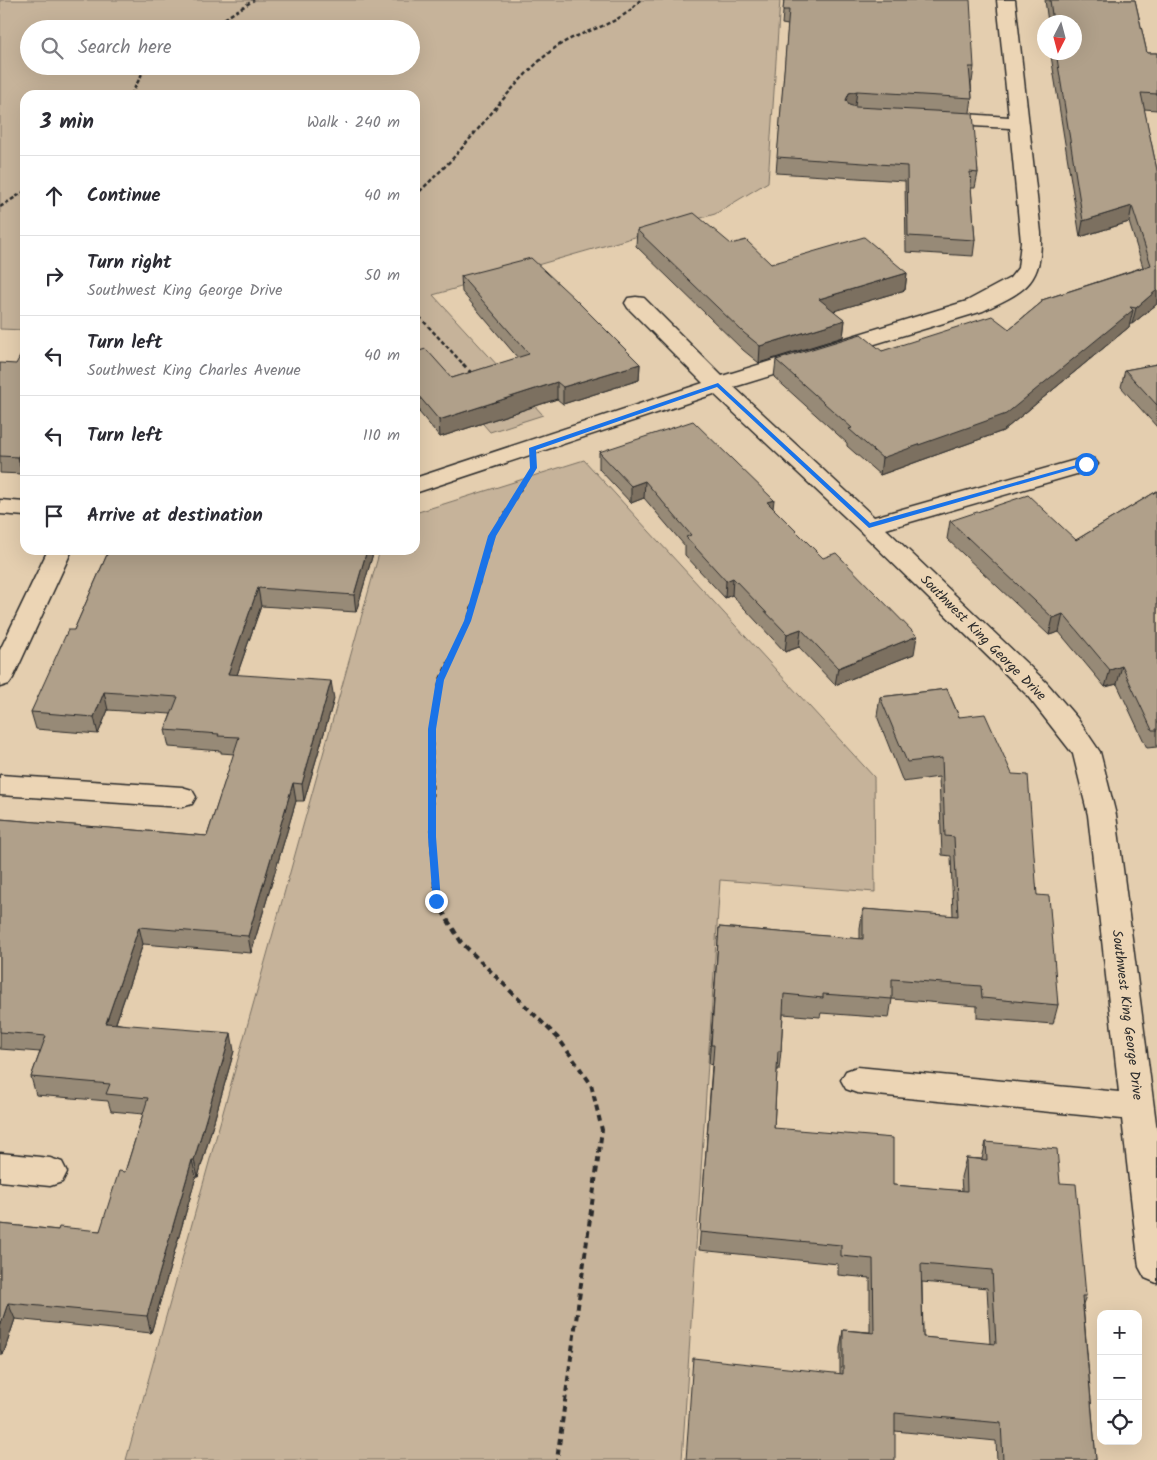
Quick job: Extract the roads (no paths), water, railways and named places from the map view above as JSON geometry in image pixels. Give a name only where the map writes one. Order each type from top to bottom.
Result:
[{"type":"street","points":[[420,484],[718,385],[975,306],[1006,291],[1027,272],[1031,233],[1006,0]]},
{"type":"street","points":[[923,118],[1019,123]]},
{"type":"street","name":"Southwest King George Drive","points":[[636,303],[718,385],[869,526],[1036,688],[1067,725],[1086,752],[1094,774],[1102,815],[1157,1267]]},
{"type":"street","points":[[869,526],[1086,464]]},
{"type":"street","points":[[0,507],[20,509]]},
{"type":"street","points":[[0,678],[58,555]]},
{"type":"street","points":[[0,785],[182,797]]},
{"type":"street","name":"Southwest King George Drive","points":[[857,1080],[1138,1107]]},
{"type":"street","points":[[0,1167],[50,1172]]}]
